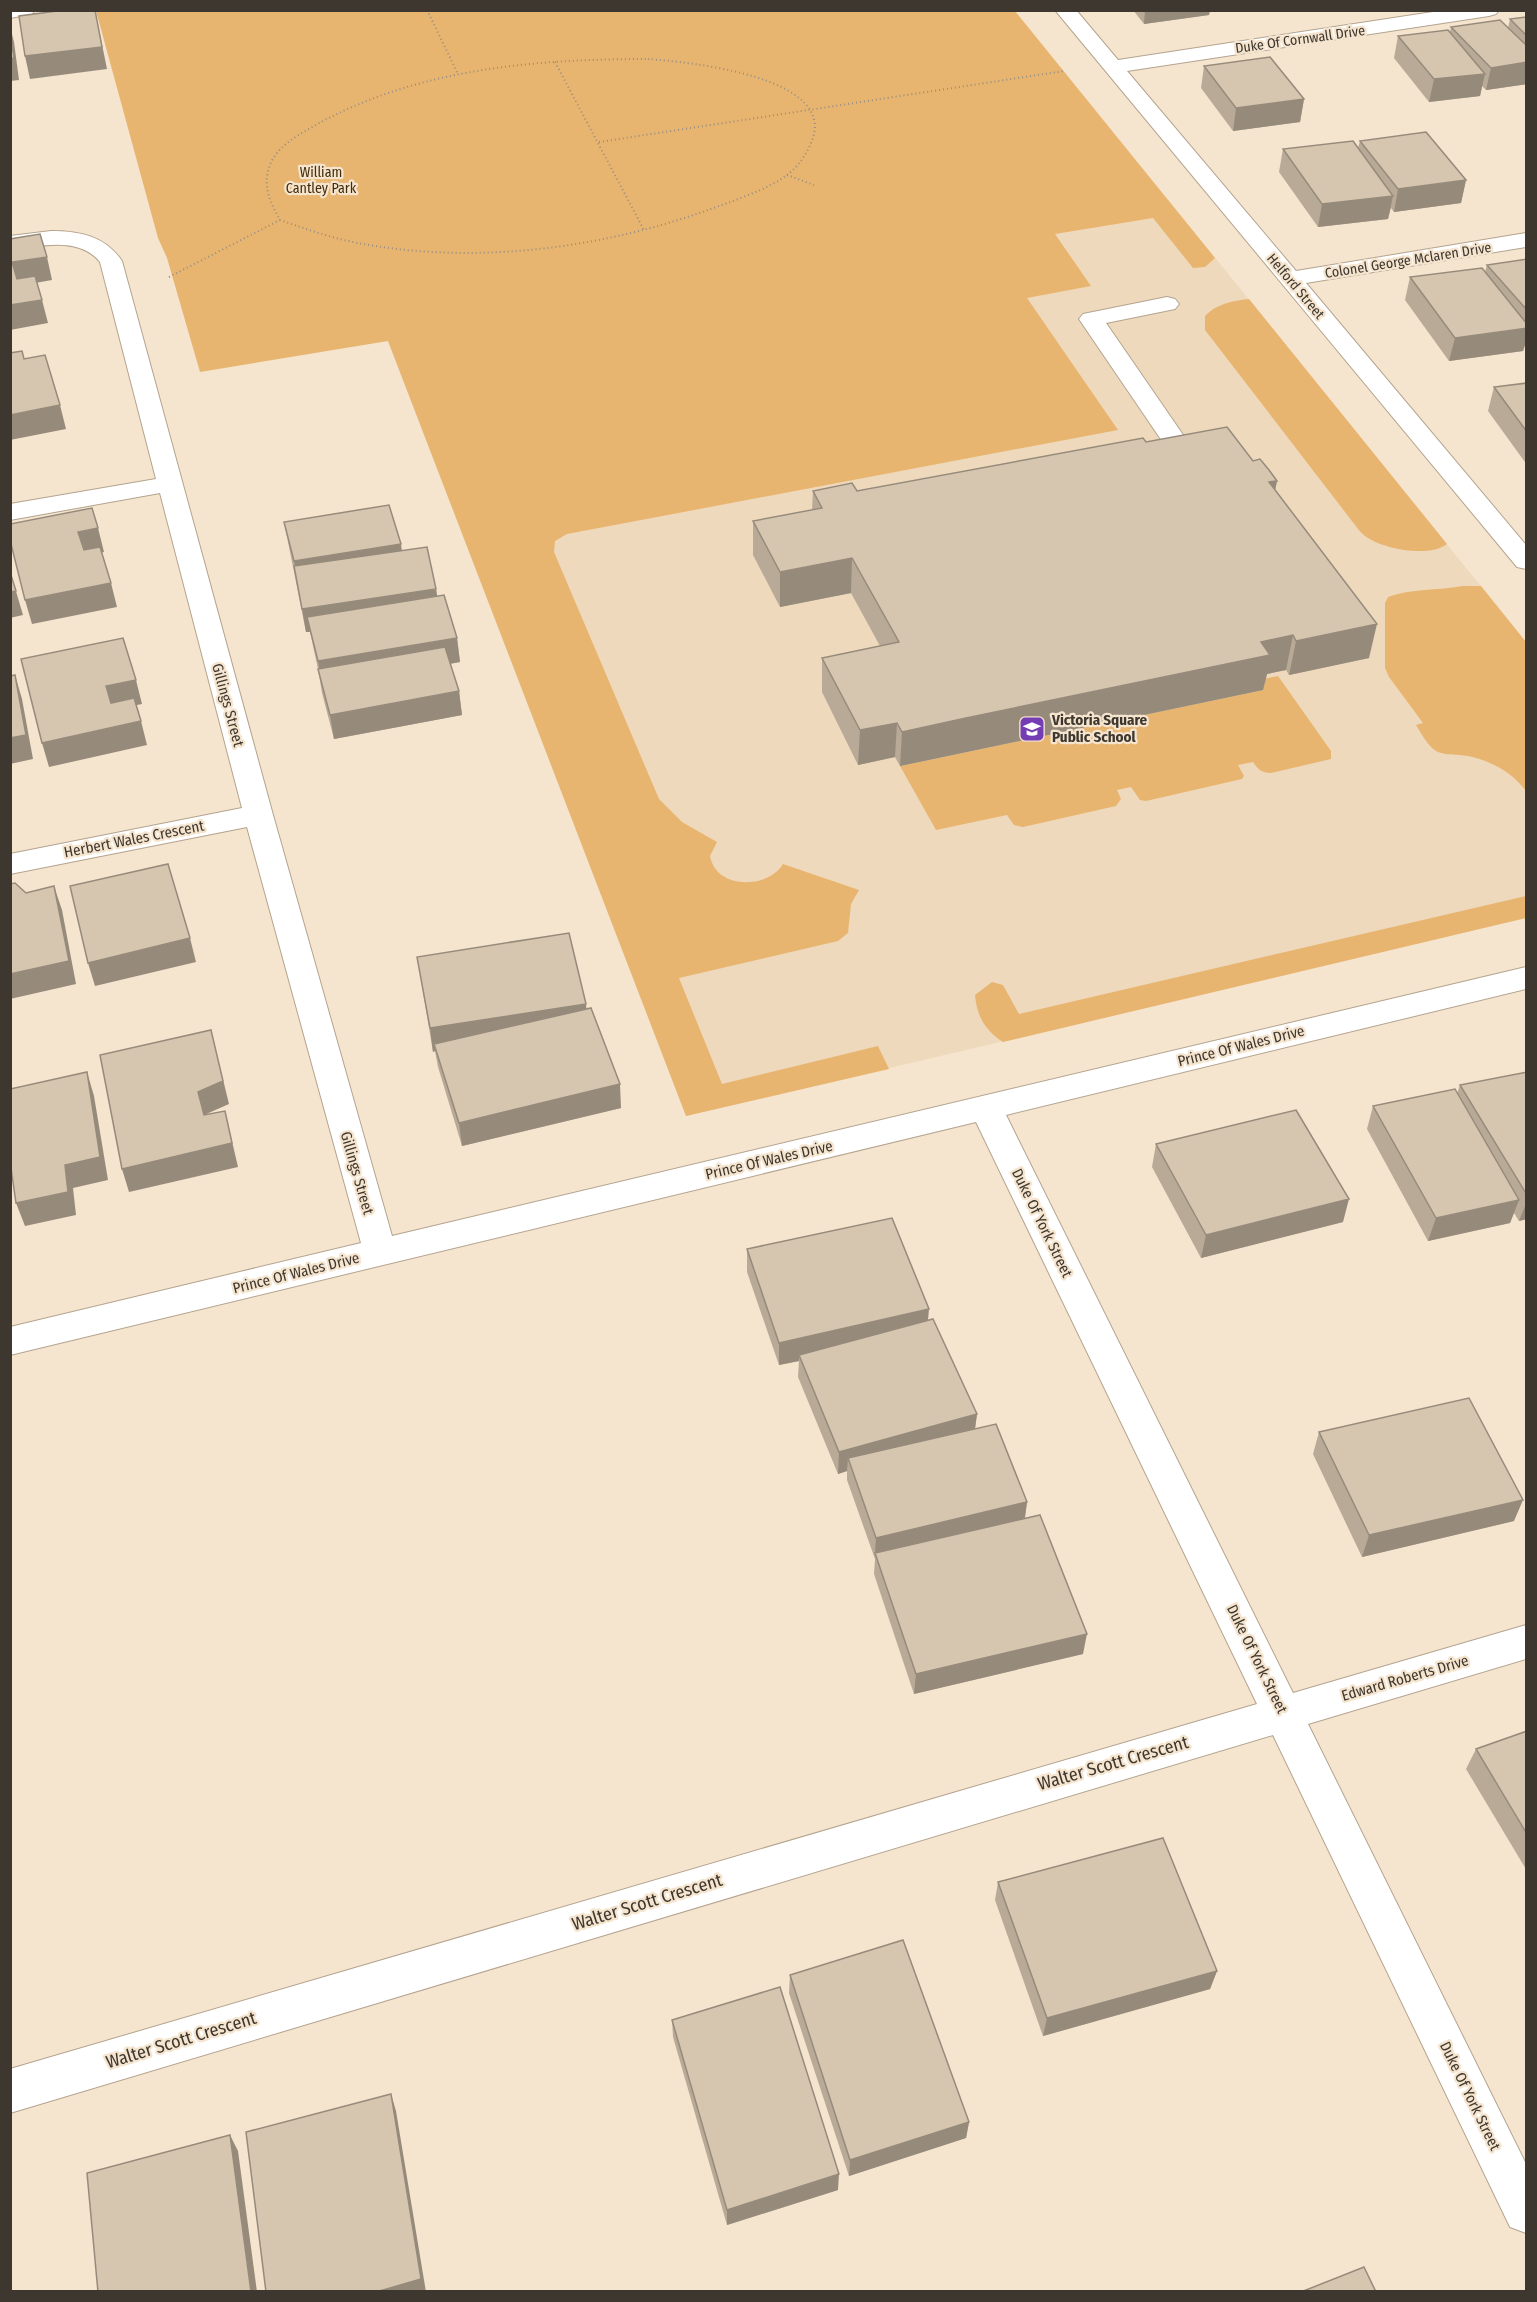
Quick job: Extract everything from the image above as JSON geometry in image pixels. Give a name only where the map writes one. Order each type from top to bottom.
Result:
[{"type":"street","points":[[10,12],[25,10]]},
{"type":"street","name":"Helford Street","points":[[1065,10],[1290,279],[1524,553]]},
{"type":"street","name":"Duke Of Cornwall Drive","points":[[1112,67],[1489,10]]},
{"type":"street","name":"Gillings Street","points":[[10,243],[44,239],[69,239],[93,243],[105,252],[111,261],[258,815],[380,1252]]},
{"type":"street","name":"Colonel George Mclaren Drive","points":[[1290,279],[1527,240]]},
{"type":"street","points":[[1167,304],[1091,320],[1188,461]]},
{"type":"street","points":[[10,512],[170,484]]},
{"type":"street","name":"Herbert Wales Crescent","points":[[10,864],[258,815]]},
{"type":"street","name":"Prince Of Wales Drive","points":[[10,1341],[1527,978]]},
{"type":"street","name":"Duke Of York Street","points":[[986,1108],[1527,2211]]},
{"type":"street","name":"Edward Roberts Drive","points":[[1284,1714],[1527,1642]]},
{"type":"street","name":"Walter Scott Crescent","points":[[10,2091],[1284,1714]]},
{"type":"path","points":[[428,10],[458,74]]},
{"type":"path","points":[[664,60],[717,67],[757,76],[789,91],[811,109],[816,127],[807,151],[787,175],[695,216],[644,230],[592,240],[516,250],[432,254],[359,244],[313,233],[280,220],[266,192],[271,159],[295,136],[363,102],[458,74],[555,62],[664,60]]},
{"type":"path","points":[[555,62],[600,142],[644,230]]},
{"type":"path","points":[[600,142],[1068,70]]},
{"type":"path","points":[[787,175],[814,185]]},
{"type":"path","points":[[169,277],[280,220]]},
{"type":"shaded area","name":"Victoria Square Public School","points":[[1166,197],[1526,642],[1526,918],[686,1116],[388,341]]},
{"type":"green space","name":"William Cantley Park","points":[[96,11],[1015,11],[1215,258],[1205,267],[1193,268],[1153,218],[1055,234],[1091,286],[1027,298],[1118,430],[567,534],[555,541],[554,552],[659,799],[682,822],[717,842],[710,856],[714,867],[722,875],[743,882],[766,878],[783,864],[859,890],[851,904],[848,933],[838,941],[679,978],[722,1084],[878,1046],[889,1069],[686,1116],[388,341],[200,372],[167,258],[158,238]]},
{"type":"green space","points":[[1249,299],[1447,544],[1439,548],[1418,551],[1394,548],[1373,541],[1358,529],[1205,330],[1205,316],[1209,312],[1225,304]]},
{"type":"green space","points":[[1481,586],[1526,642],[1526,791],[1508,773],[1493,764],[1468,756],[1443,754],[1433,749],[1416,725],[1423,723],[1389,677],[1385,668],[1385,603],[1388,597],[1406,592]]},
{"type":"green space","points":[[1278,676],[1331,751],[1331,759],[1271,773],[1260,770],[1253,762],[1238,765],[1244,776],[1242,779],[1146,801],[1140,800],[1131,787],[1117,790],[1121,799],[1116,806],[1023,827],[1014,825],[1007,815],[936,830],[900,766],[1263,690],[1258,680]]},
{"type":"green space","points":[[1526,896],[1526,918],[1003,1042],[991,1033],[983,1022],[976,1003],[975,995],[992,982],[1003,985],[1019,1014]]},
{"type":"building","points":[[65,10],[95,10],[102,47],[25,56],[19,16]]},
{"type":"building","points":[[1527,17],[1527,36],[1510,19]]},
{"type":"building","points":[[1500,20],[1527,46],[1527,62],[1491,68],[1451,27]]},
{"type":"building","points":[[1448,30],[1485,74],[1434,79],[1398,36]]},
{"type":"building","points":[[10,32],[14,58],[10,58]]},
{"type":"building","points":[[1270,57],[1304,99],[1236,108],[1204,66]]},
{"type":"building","points":[[1426,132],[1466,180],[1398,189],[1360,141]]},
{"type":"building","points":[[1353,141],[1393,196],[1322,204],[1283,149]]},
{"type":"building","points":[[40,234],[47,257],[12,262],[17,279],[35,276],[42,300],[10,305],[10,239]]},
{"type":"building","points":[[1527,259],[1527,310],[1487,265]]},
{"type":"building","points":[[1482,268],[1527,324],[1527,328],[1455,338],[1410,277]]},
{"type":"building","points":[[22,351],[24,359],[45,355],[60,405],[10,415],[10,353]]},
{"type":"building","points":[[1527,383],[1527,432],[1494,387]]},
{"type":"building","points":[[1227,427],[1253,461],[1260,459],[1269,470],[1277,481],[1269,482],[1377,624],[1296,641],[1293,635],[1261,642],[1270,655],[902,732],[897,723],[860,730],[822,658],[899,642],[852,558],[780,572],[753,521],[822,508],[813,491],[852,483],[857,491],[1143,438],[1146,442]]},
{"type":"building","points":[[389,505],[401,544],[294,561],[284,522]]},
{"type":"building","points":[[92,508],[98,528],[78,532],[84,550],[100,547],[111,583],[25,600],[10,540],[10,524]]},
{"type":"building","points":[[427,547],[436,589],[302,609],[294,566]]},
{"type":"building","points":[[10,572],[16,591],[10,592]]},
{"type":"building","points":[[444,595],[457,638],[318,661],[307,617]]},
{"type":"building","points":[[123,638],[136,680],[106,686],[111,703],[134,698],[141,721],[42,743],[21,659]]},
{"type":"building","points":[[445,647],[459,691],[330,715],[318,669]]},
{"type":"building","points":[[15,675],[26,735],[10,738],[10,676]]},
{"type":"building","points":[[168,864],[190,938],[88,963],[70,886]]},
{"type":"building","points":[[15,883],[26,893],[54,886],[69,961],[10,974],[10,884]]},
{"type":"building","points":[[569,933],[586,1004],[430,1028],[417,957]]},
{"type":"building","points":[[591,1008],[620,1084],[459,1123],[434,1044]]},
{"type":"building","points":[[211,1030],[223,1081],[198,1092],[204,1115],[225,1111],[232,1143],[122,1169],[100,1055]]},
{"type":"building","points":[[87,1072],[100,1157],[65,1165],[68,1192],[16,1203],[10,1161],[10,1089]]},
{"type":"building","points":[[1527,1072],[1527,1195],[1460,1085]]},
{"type":"building","points":[[1455,1089],[1519,1200],[1436,1218],[1373,1106]]},
{"type":"building","points":[[1296,1110],[1349,1199],[1206,1235],[1156,1144]]},
{"type":"building","points":[[892,1218],[929,1309],[779,1343],[747,1249]]},
{"type":"building","points":[[933,1319],[977,1414],[839,1452],[799,1355]]},
{"type":"building","points":[[1469,1398],[1523,1500],[1369,1535],[1319,1432]]},
{"type":"building","points":[[996,1424],[1027,1502],[876,1538],[848,1458]]},
{"type":"building","points":[[1040,1515],[1087,1634],[916,1674],[875,1553]]},
{"type":"building","points":[[1527,1731],[1527,1834],[1476,1749]]},
{"type":"building","points":[[1163,1838],[1217,1971],[1047,2018],[998,1882]]},
{"type":"building","points":[[903,1940],[969,2122],[850,2160],[790,1975]]},
{"type":"building","points":[[780,1987],[839,2174],[727,2210],[672,2020]]},
{"type":"building","points":[[391,2094],[421,2279],[376,2292],[266,2292],[246,2132]]},
{"type":"building","points":[[230,2135],[251,2292],[98,2292],[87,2173]]},
{"type":"building","points":[[1364,2267],[1376,2292],[1301,2292]]},
{"type":"place","name":"Victoria Square Public School","points":[[1032,729]]}]
